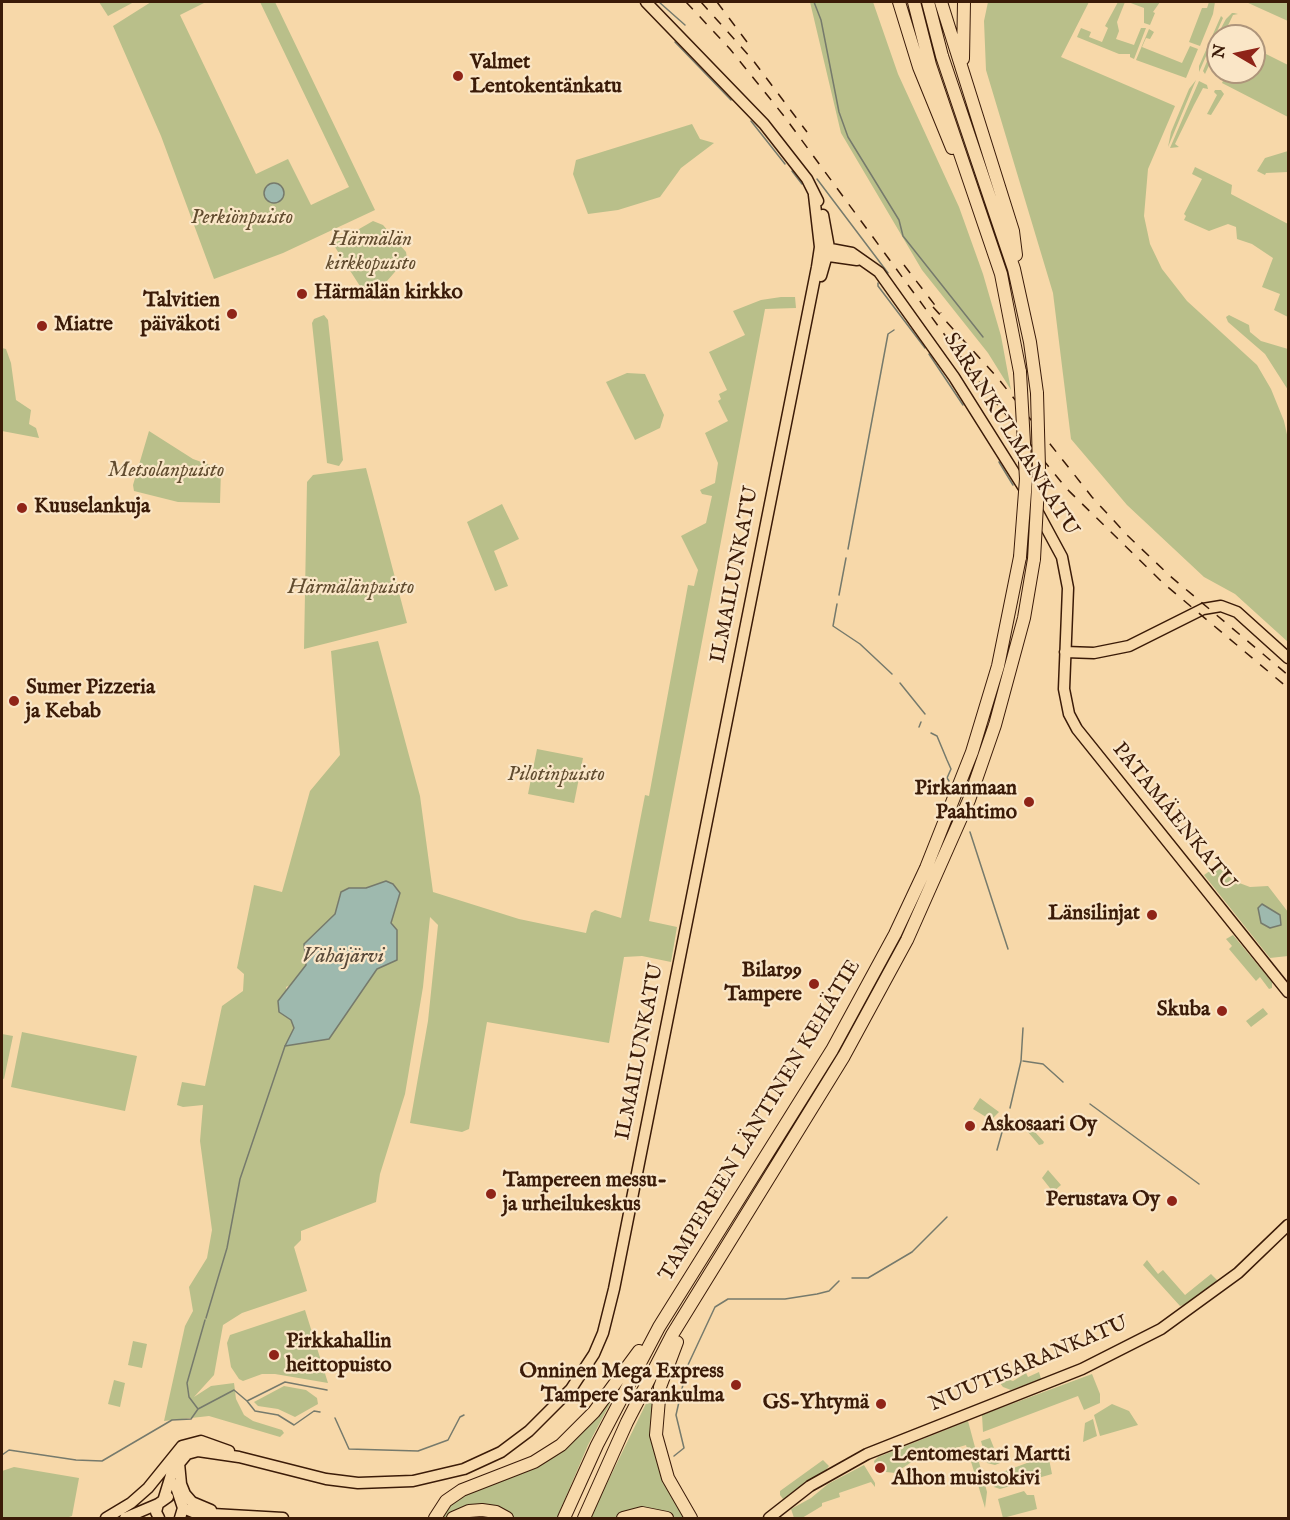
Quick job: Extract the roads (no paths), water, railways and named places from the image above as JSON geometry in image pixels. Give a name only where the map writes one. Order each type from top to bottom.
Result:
[{"type":"highway","points":[[899,2],[939,121],[977,198]]},
{"type":"highway","name":"TAMPEREEN LÄNTINEN KEHÄTIE","points":[[564,1518],[597,1445],[659,1326],[832,1050],[895,934],[926,868],[972,752],[998,666],[1020,556],[1026,479],[1020,372],[1001,274],[930,65],[914,2]]},
{"type":"highway","name":"TAMPEREEN LÄNTINEN KEHÄTIE","points":[[584,1518],[627,1422],[697,1292],[874,1004],[938,874],[969,800],[995,725],[1024,618],[1034,559],[1039,477],[1037,393],[1023,304],[1000,223],[942,56],[928,2]]},
{"type":"highway","points":[[941,2],[1013,231],[1023,304]]},
{"type":"highway","points":[[963,75],[964,2]]},
{"type":"highway","points":[[691,1518],[668,1478],[658,1447],[656,1424],[664,1375],[697,1292]]},
{"type":"highway","points":[[435,1518],[446,1501],[462,1490],[534,1462],[561,1445],[594,1412],[659,1326]]},
{"type":"highway","points":[[453,1518],[469,1511],[482,1510],[496,1512],[507,1518]]},
{"type":"highway","points":[[623,1518],[642,1513],[667,1518]]},
{"type":"main road","points":[[646,2],[764,124],[807,179],[814,195],[824,251]]},
{"type":"main road","name":"SARANKULMANKATU","points":[[824,251],[864,261],[879,272],[954,377],[1056,542],[1068,588],[1065,652]]},
{"type":"main road","name":"ILMAILUNKATU","points":[[179,1463],[187,1454],[198,1451],[239,1457],[326,1479],[358,1483],[404,1482],[460,1470],[501,1452],[530,1431],[571,1389],[594,1354],[606,1323],[614,1289],[805,328],[824,251]]},
{"type":"main road","points":[[1065,652],[1094,653],[1129,646],[1203,609],[1216,606],[1237,612],[1288,658]]},
{"type":"main road","name":"PATAMÄENKATU","points":[[1065,652],[1066,700],[1077,729],[1288,992]]},
{"type":"main road","name":"NUUTISARANKATU","points":[[769,1518],[810,1486],[867,1454],[1082,1369],[1161,1329],[1238,1273],[1288,1225]]},
{"type":"main road","points":[[106,1518],[144,1492],[175,1453],[186,1444],[197,1441],[211,1443],[239,1457]]},
{"type":"main road","points":[[160,1509],[171,1475],[179,1463]]},
{"type":"main road","points":[[179,1463],[175,1486],[181,1509]]},
{"type":"main road","points":[[179,1463],[181,1484],[187,1497],[216,1513]]},
{"type":"main road","points":[[141,1518],[160,1509],[172,1497],[181,1509],[195,1513],[283,1518]]},
{"type":"main road","points":[[125,1518],[160,1509]]},
{"type":"main road","points":[[196,1518],[242,1518]]},
{"type":"water","points":[[274,183],[281,186],[284,193],[281,200],[274,203],[267,200],[264,193],[267,186]]},
{"type":"water","name":"Vähäjärvi","points":[[386,881],[393,884],[400,893],[391,923],[397,930],[397,960],[377,969],[329,1039],[285,1046],[294,1028],[291,1020],[279,1012],[278,1001],[306,965],[304,944],[335,914],[341,892],[349,888],[366,888]]},
{"type":"water","points":[[1262,904],[1280,915],[1281,925],[1270,928],[1261,923],[1258,908]]},
{"type":"waterway","points":[[659,2],[685,25]]},
{"type":"waterway","points":[[814,2],[821,20],[839,112],[848,137],[899,220],[903,236],[983,337]]},
{"type":"waterway","points":[[675,42],[731,100]]},
{"type":"waterway","points":[[751,121],[785,164]]},
{"type":"waterway","points":[[792,171],[802,184]]},
{"type":"waterway","points":[[817,179],[888,273]]},
{"type":"waterway","points":[[878,283],[925,348]]},
{"type":"waterway","points":[[848,549],[888,334],[894,330]]},
{"type":"waterway","points":[[929,354],[963,405]]},
{"type":"waterway","points":[[999,462],[1013,485]]},
{"type":"waterway","points":[[839,595],[846,558]]},
{"type":"waterway","points":[[837,604],[833,626],[860,644],[892,674]]},
{"type":"waterway","points":[[900,683],[925,714]]},
{"type":"waterway","points":[[919,727],[921,722]]},
{"type":"waterway","points":[[931,733],[937,736],[951,769],[947,778],[949,781]]},
{"type":"waterway","points":[[970,832],[1008,949]]},
{"type":"waterway","points":[[1010,1108],[1021,1061],[1023,1028]]},
{"type":"waterway","points":[[206,1318],[227,1248],[240,1179],[285,1046]]},
{"type":"waterway","points":[[1023,1061],[1043,1064],[1063,1082]]},
{"type":"waterway","points":[[1090,1104],[1199,1184]]},
{"type":"waterway","points":[[997,1150],[1004,1125]]},
{"type":"waterway","points":[[852,1278],[868,1278],[912,1252],[947,1217]]},
{"type":"waterway","points":[[674,1456],[684,1448],[676,1415],[687,1367],[715,1307],[728,1299],[785,1299],[817,1294],[829,1291],[839,1281]]},
{"type":"waterway","points":[[198,1409],[189,1397],[187,1383],[205,1320]]},
{"type":"waterway","points":[[2,1455],[9,1450],[76,1460],[102,1461],[172,1420],[191,1419],[198,1409],[234,1390],[247,1401],[285,1382],[327,1390]]},
{"type":"waterway","points":[[247,1401],[255,1411],[278,1415],[294,1425],[314,1411],[320,1412]]},
{"type":"waterway","points":[[335,1418],[349,1449],[418,1451],[448,1440],[460,1417],[464,1415]]},
{"type":"railway","points":[[686,2],[730,49],[784,116],[980,383],[1067,489],[1163,583],[1288,688]]},
{"type":"railway","points":[[701,2],[752,59],[807,132]]},
{"type":"railway","points":[[717,2],[747,42]]},
{"type":"railway","points":[[904,265],[941,313]]},
{"type":"railway","points":[[933,307],[997,377],[1092,497],[1128,536],[1170,576],[1288,675]]},
{"type":"place","name":"Valmet Lentokentänkatu","points":[[458,76]]},
{"type":"place","name":"Härmälän kirkko","points":[[302,294]]},
{"type":"place","name":"Talvitien päiväkoti","points":[[232,314]]},
{"type":"place","name":"Miatre","points":[[42,326]]},
{"type":"place","name":"Kuuselankuja","points":[[22,508]]},
{"type":"place","name":"Sumer Pizzeria ja Kebab","points":[[14,701]]},
{"type":"place","name":"Pirkanmaan Paahtimo","points":[[1029,802]]},
{"type":"place","name":"Länsilinjat","points":[[1152,915]]},
{"type":"place","name":"Bilar99 Tampere","points":[[814,984]]},
{"type":"place","name":"Skuba","points":[[1222,1011]]},
{"type":"place","name":"Askosaari Oy","points":[[970,1126]]},
{"type":"place","name":"Tampereen messu- ja urheilukeskus","points":[[491,1194]]},
{"type":"place","name":"Perustava Oy","points":[[1172,1201]]},
{"type":"place","name":"Pirkkahallin heittopuisto","points":[[274,1355]]},
{"type":"place","name":"Onninen Mega Express Tampere Sarankulma","points":[[736,1385]]},
{"type":"place","name":"GS-Yhtymä","points":[[881,1404]]},
{"type":"place","name":"Lentomestari Martti Alhon muistokivi","points":[[880,1468]]},
{"type":"park label","name":"Perkiönpuisto","points":[[242,219]]},
{"type":"park label","name":"Härmälän kirkkopuisto","points":[[371,253]]},
{"type":"park label","name":"Metsolanpuisto","points":[[166,472]]},
{"type":"park label","name":"Härmälänpuisto","points":[[351,589]]},
{"type":"park label","name":"Pilotinpuisto","points":[[556,776]]}]
